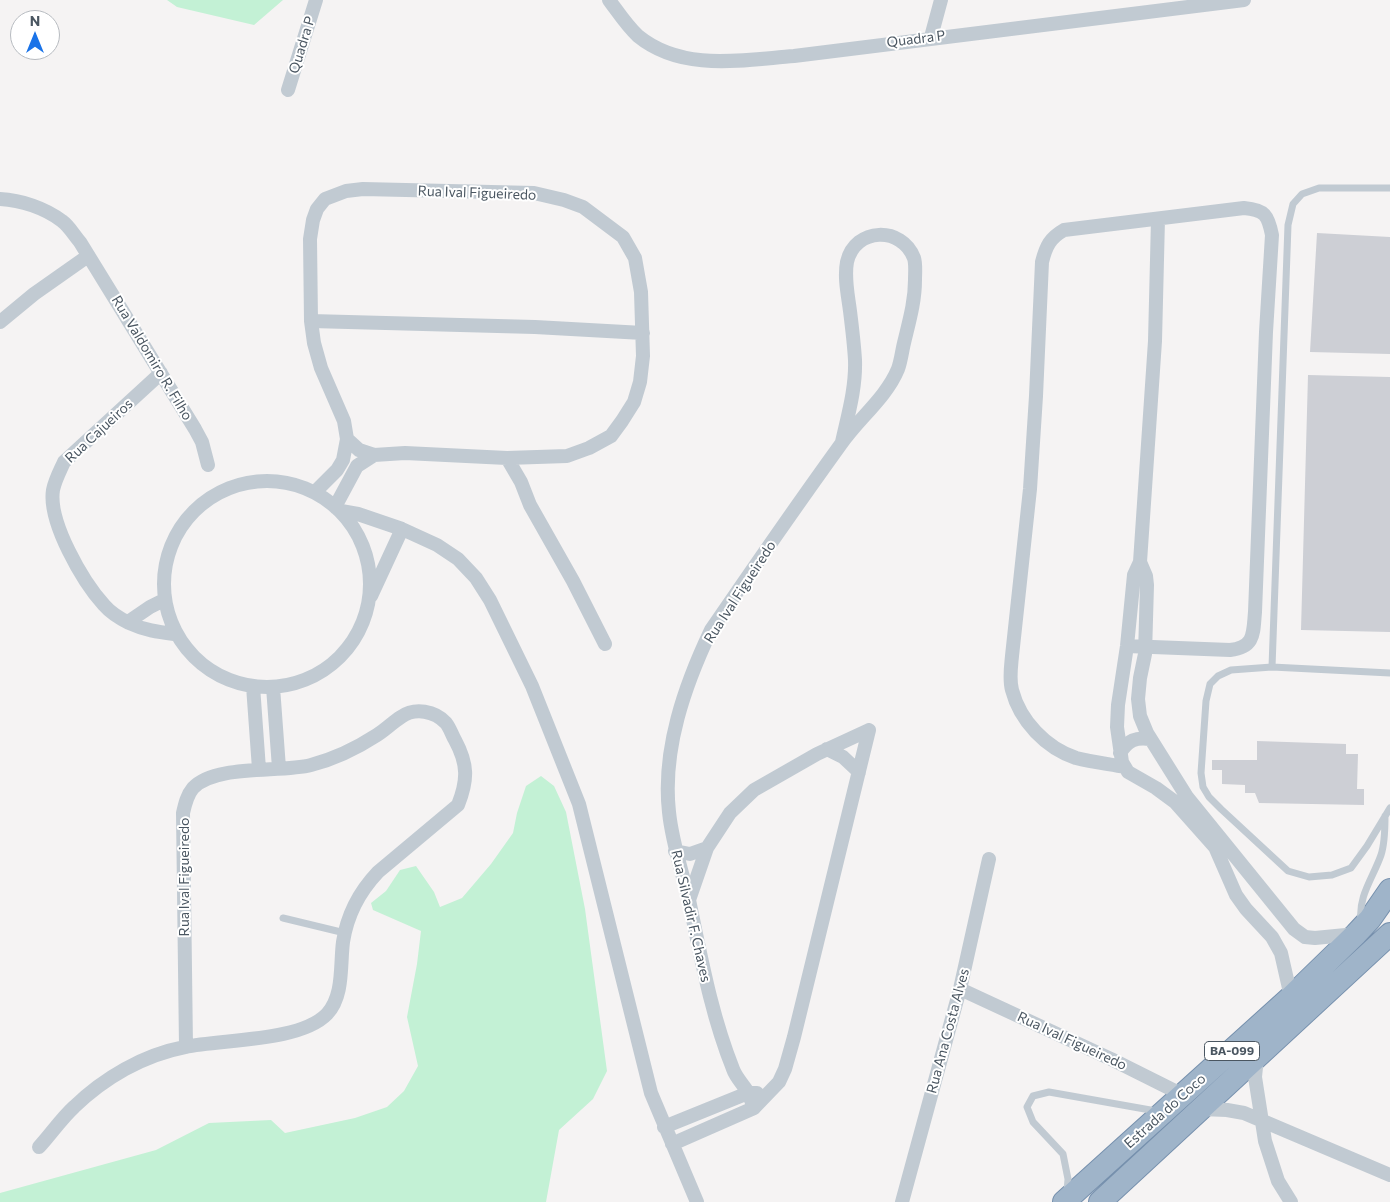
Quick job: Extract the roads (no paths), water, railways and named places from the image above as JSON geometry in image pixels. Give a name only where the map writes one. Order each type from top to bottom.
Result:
[{"type":"highway","name":"Estrada do Coco","points":[[1065,1201],[1291,997],[1359,931],[1370,919],[1390,890]]},
{"type":"highway","name":"Estrada do Coco","points":[[1100,1202],[1390,934]]},
{"type":"street","name":"Quadra P","points":[[288,90],[316,0]]},
{"type":"street","name":"Quadra P","points":[[610,0],[618,14],[638,36],[664,52],[691,60],[722,62],[794,56],[931,37],[1244,0]]},
{"type":"street","points":[[931,37],[941,0]]},
{"type":"street","name":"Rua Ival Figueiredo","points":[[315,492],[337,470],[343,460],[347,440],[344,421],[321,368],[310,320],[310,240],[317,209],[325,200],[346,191],[363,189],[534,193],[564,200],[583,207],[622,237],[636,258],[639,275],[643,356],[640,382],[634,402],[611,436],[589,448],[567,456],[507,458],[405,453],[374,455]]},
{"type":"street","name":"Rua Valdomiro R. Filho","points":[[0,199],[17,201],[34,207],[63,222],[80,242],[195,429],[202,442],[208,464]]},
{"type":"street","points":[[1126,767],[1074,757],[1046,742],[1035,732],[1022,714],[1012,691],[1010,679],[1030,489],[1042,262],[1046,245],[1054,236],[1064,230],[1244,208],[1257,209],[1264,213],[1269,221],[1272,235],[1266,332],[1256,612],[1253,635],[1249,644],[1241,649],[1230,650],[1127,646]]},
{"type":"street","points":[[1158,219],[1155,341],[1140,562],[1134,575],[1127,646],[1118,705],[1117,726],[1120,753],[1122,762],[1128,772],[1175,802],[1215,847],[1236,895],[1272,937],[1281,953],[1286,968],[1291,997]]},
{"type":"street","name":"Rua Ival Figueiredo","points":[[671,758],[683,701],[698,657],[711,630],[842,442],[879,398],[898,368],[915,298],[915,259],[908,247],[895,238],[882,235],[867,237],[861,240],[852,248],[847,262],[845,276],[855,363],[854,388],[842,442]]},
{"type":"street","points":[[0,322],[34,294],[88,256]]},
{"type":"street","points":[[310,320],[535,327],[643,333]]},
{"type":"street","name":"Rua Cajueiros","points":[[161,373],[64,462],[58,473],[53,491],[57,522],[68,550],[106,607],[128,622],[143,629],[174,634]]},
{"type":"street","points":[[854,388],[864,395],[879,398]]},
{"type":"street","points":[[347,440],[359,450],[374,455]]},
{"type":"street","points":[[338,509],[357,466],[374,455]]},
{"type":"street","points":[[521,482],[527,457]]},
{"type":"street","points":[[507,458],[521,482],[530,505],[573,581],[605,644]]},
{"type":"street","points":[[369,600],[370,568],[360,537],[338,509],[315,492],[284,481],[251,481],[220,491],[194,510],[174,536],[164,567],[164,600],[174,634],[192,655],[218,675],[253,686],[273,686],[300,681],[325,669],[346,650],[361,626],[369,600],[402,529]]},
{"type":"street","points":[[338,509],[402,529],[437,545],[458,559],[476,578],[490,600],[532,686],[579,804],[650,1093],[697,1202]]},
{"type":"street","points":[[1140,562],[1146,576],[1147,585],[1146,648],[1138,699],[1140,716],[1150,739],[1200,814],[1294,929],[1305,937],[1328,938],[1359,931]]},
{"type":"street","points":[[128,622],[164,600]]},
{"type":"street","points":[[253,686],[259,769]]},
{"type":"street","points":[[273,686],[279,768]]},
{"type":"street","name":"Rua Ival Figueiredo","points":[[39,1148],[73,1108],[128,1066],[157,1054],[186,1047],[227,1043],[301,1030],[326,1015],[334,1005],[339,986],[345,933],[355,906],[367,884],[391,861],[458,805],[464,790],[466,777],[464,761],[459,748],[446,724],[434,713],[414,712],[403,715],[378,734],[336,756],[310,765],[224,774],[206,780],[194,787],[188,796],[183,813],[186,1047]]},
{"type":"street","points":[[672,1144],[754,1108],[779,1082],[787,1061],[870,730],[780,774],[754,790],[730,813],[707,848],[688,900]]},
{"type":"street","points":[[1120,753],[1130,741],[1143,738],[1150,739]]},
{"type":"street","points":[[827,750],[843,757],[859,772]]},
{"type":"street","name":"Rua Silvadir F. Chaves","points":[[671,758],[668,781],[669,811],[675,851],[718,1029],[734,1071],[748,1093],[754,1108]]},
{"type":"street","points":[[1158,790],[1169,786],[1174,776]]},
{"type":"street","points":[[675,851],[690,854],[707,848]]},
{"type":"street","name":"Rua Ana Costa Alves","points":[[902,1202],[960,989],[989,859]]},
{"type":"street","points":[[1257,921],[1275,905]]},
{"type":"street","name":"Rua Ival Figueiredo","points":[[960,989],[1095,1051],[1183,1095]]},
{"type":"street","points":[[1256,1057],[1255,1077],[1265,1141],[1278,1181],[1291,1202]]},
{"type":"street","name":"Rua Silvadir F. Chaves","points":[[734,1071],[733,1100],[739,1115]]},
{"type":"street","points":[[664,1127],[748,1093],[771,1092]]},
{"type":"street","points":[[1201,1109],[1244,1113],[1390,1175]]},
{"type":"lane","points":[[1272,667],[1288,225],[1293,204],[1302,194],[1319,188],[1390,188]]},
{"type":"lane","points":[[1390,673],[1272,667],[1231,670],[1218,676],[1210,684],[1206,702],[1201,774],[1203,787],[1209,797],[1288,870],[1309,878],[1332,875],[1351,868],[1390,808]]},
{"type":"lane","points":[[1359,931],[1359,910],[1362,896],[1381,854],[1385,832],[1385,816]]},
{"type":"lane","points":[[283,918],[345,933]]},
{"type":"lane","points":[[1065,1201],[1068,1179],[1063,1154],[1033,1122],[1028,1108],[1033,1096],[1049,1092],[1164,1113]]}]
